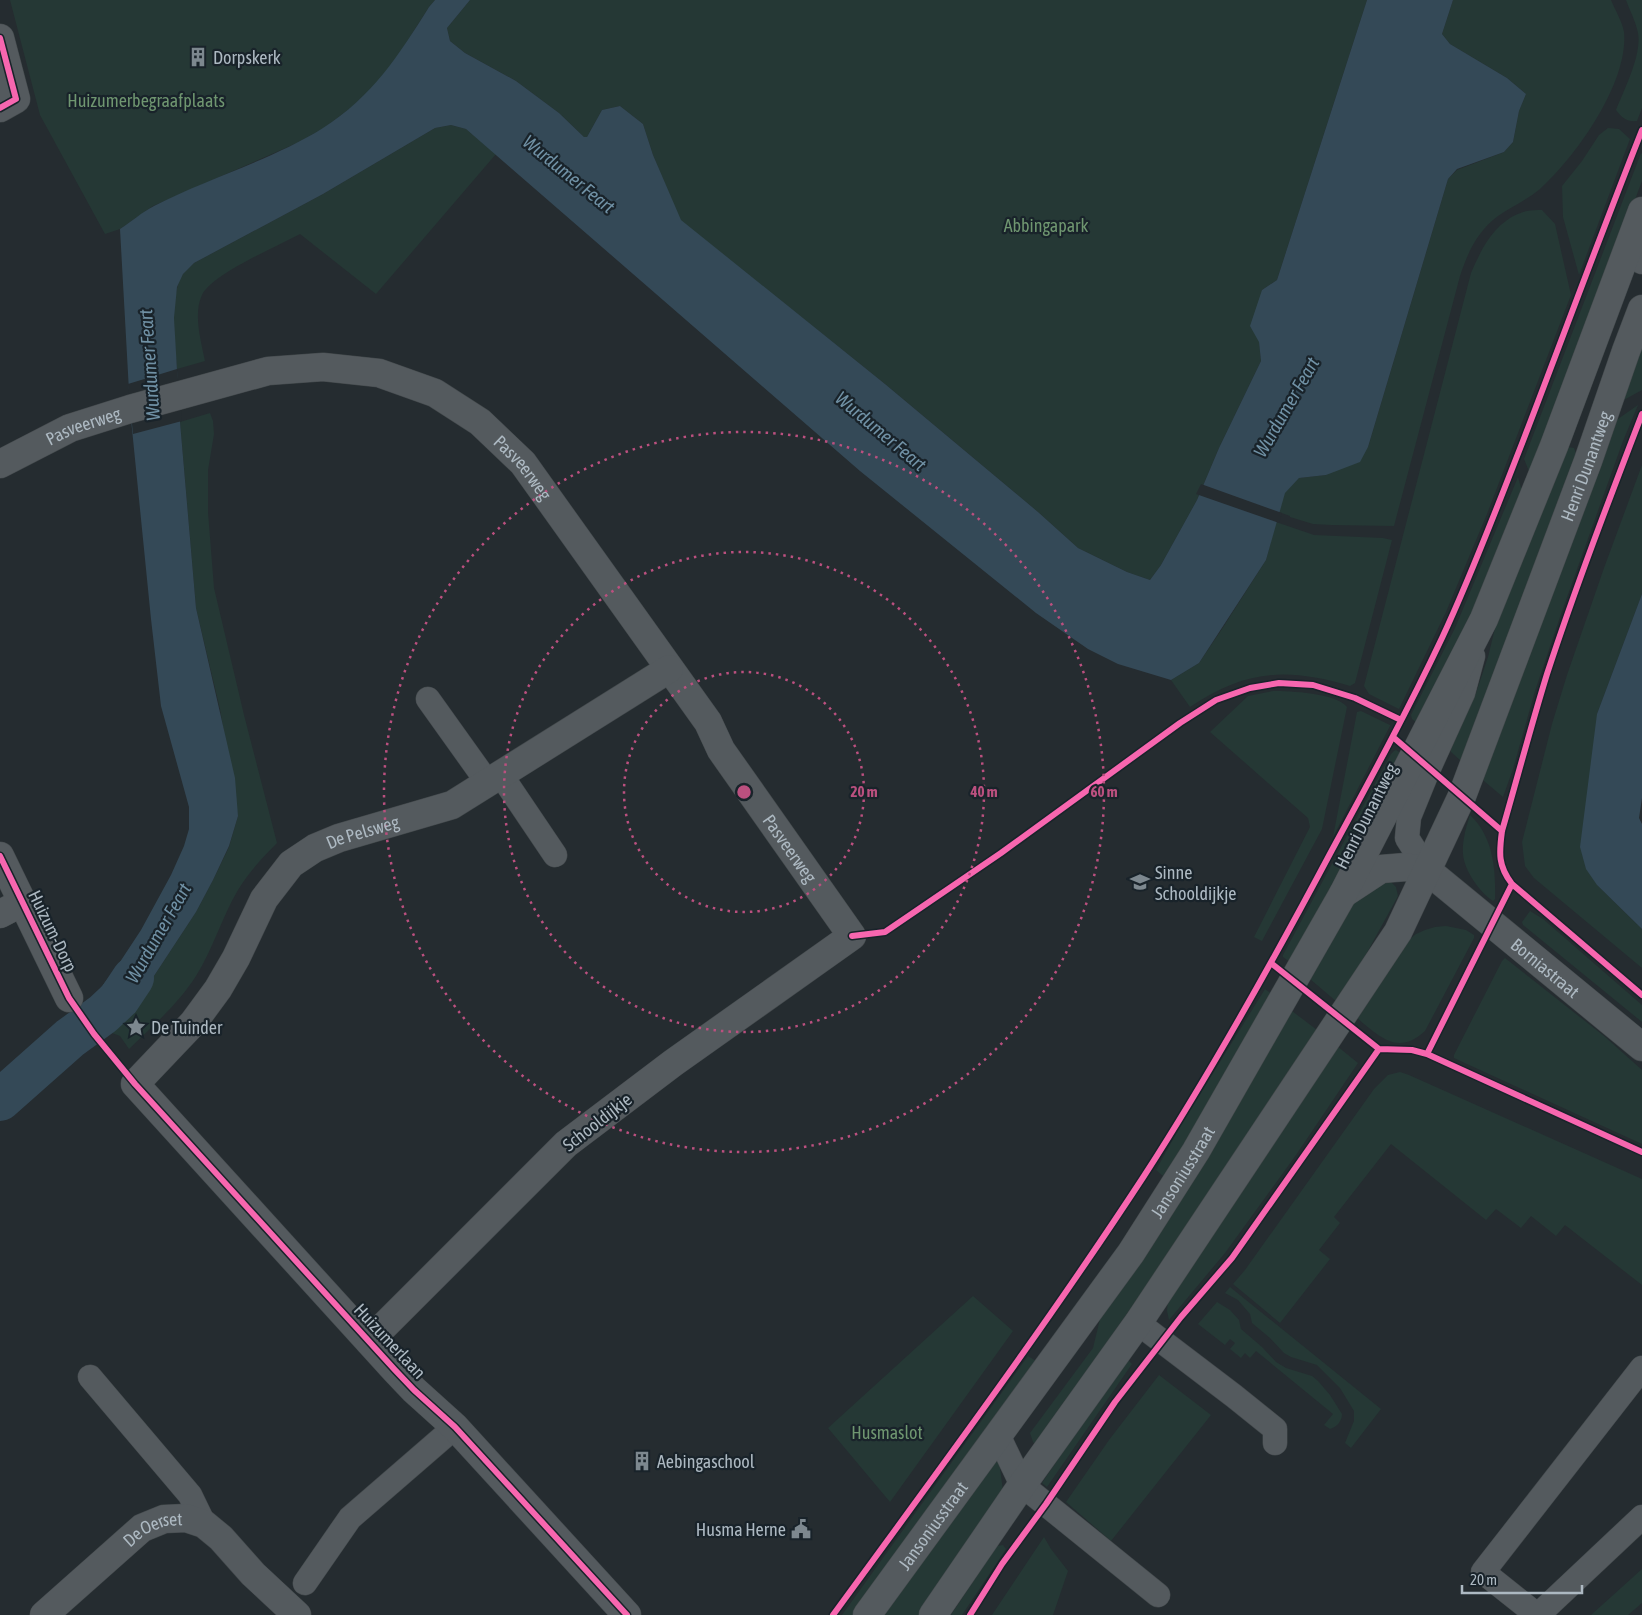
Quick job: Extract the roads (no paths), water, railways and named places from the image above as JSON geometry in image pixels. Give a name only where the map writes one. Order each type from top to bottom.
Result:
[{"type":"street","points":[[0,38],[16,99],[0,108]]},
{"type":"street","name":"Henri Dunantweg","points":[[1343,894],[1484,619],[1554,446],[1634,258],[1642,211]]},
{"type":"street","name":"Henri Dunantweg","points":[[1428,871],[1462,796],[1502,691],[1588,461],[1642,309]]},
{"type":"street","name":"Pasveerweg","points":[[0,464],[70,428],[130,409],[268,371],[323,367],[379,374],[435,393],[480,422],[523,463],[708,722],[721,750],[852,936]]},
{"type":"street","name":"De Pelsweg","points":[[134,1084],[193,1023],[218,989],[236,958],[264,899],[291,864],[314,848],[339,838],[452,805],[670,668]]},
{"type":"street","name":"Huizum-Dorp","points":[[0,856],[12,908],[69,998]]},
{"type":"street","points":[[934,1615],[1022,1485],[1138,1323],[1398,932],[1428,871],[1406,868],[1381,869],[1343,894]]},
{"type":"street","name":"Borniastraat","points":[[1428,871],[1642,1047]]},
{"type":"street","name":"Jansoniusstraat","points":[[867,1615],[999,1437],[1131,1253],[1191,1159],[1343,894]]},
{"type":"street","name":"Schooldijkje","points":[[368,1341],[566,1144],[673,1064],[852,936]]},
{"type":"street","name":"Huizumerlaan","points":[[134,1084],[368,1341],[414,1390],[455,1427],[627,1615]]},
{"type":"street","name":"De Oerset","points":[[44,1615],[142,1528],[164,1519],[186,1518],[204,1524],[221,1538],[252,1574],[292,1611]]},
{"type":"lane","name":"Henri Dunantweg","points":[[1428,871],[1407,838],[1409,817],[1463,693],[1484,619]]},
{"type":"lane","points":[[428,699],[555,855]]},
{"type":"lane","points":[[1138,1323],[1275,1429],[1275,1443]]},
{"type":"lane","points":[[1642,1368],[1483,1572],[1538,1615],[1642,1517]]},
{"type":"lane","points":[[90,1377],[190,1495],[204,1524]]},
{"type":"lane","points":[[305,1583],[350,1518],[455,1427]]},
{"type":"lane","points":[[999,1437],[1022,1485],[1158,1595]]},
{"type":"water","points":[[435,0],[470,0],[447,28],[450,41],[465,53],[516,81],[559,113],[584,137],[587,137],[602,110],[620,106],[643,124],[653,155],[681,220],[885,384],[1038,512],[1078,548],[1127,572],[1150,580],[1161,565],[1197,500],[1219,448],[1261,361],[1259,342],[1250,326],[1262,290],[1277,280],[1367,0],[1453,0],[1442,34],[1450,44],[1507,78],[1526,94],[1519,111],[1513,142],[1504,152],[1457,169],[1448,179],[1368,447],[1360,462],[1326,475],[1299,478],[1285,493],[1266,560],[1199,663],[1171,680],[1118,664],[1088,649],[1036,613],[860,471],[466,129],[451,125],[435,128],[323,194],[194,263],[183,274],[177,287],[174,318],[180,422],[196,608],[235,778],[238,816],[229,846],[196,912],[127,1017],[107,1031],[100,1030],[86,1007],[116,968],[141,930],[171,875],[184,846],[189,829],[189,807],[161,706],[130,409],[120,229],[154,206],[283,150],[323,128],[340,116],[356,103],[383,74]]},
{"type":"water","points":[[1642,594],[1642,798],[1639,818],[1642,824],[1642,929],[1597,885],[1586,869],[1580,847],[1597,714]]},
{"type":"water","points":[[69,1019],[76,1021],[89,1038],[82,1042],[84,1048],[67,1061],[64,1061],[41,1084],[0,1119],[0,1084],[23,1065],[35,1043]]},
{"type":"waterway","name":"Wurdumer Feart","points":[[0,1100],[70,1038],[103,1014],[119,999],[133,978]]},
{"type":"place","name":"Dorpskerk","points":[[198,57]]},
{"type":"place","name":"Sinne Schooldijkje","points":[[1140,882]]},
{"type":"place","name":"De Tuinder","points":[[136,1027]]},
{"type":"place","name":"Aebingaschool","points":[[642,1461]]},
{"type":"place","name":"Husma Herne","points":[[801,1529]]},
{"type":"park label","name":"Huizumerbegraafplaats","points":[[146,100]]},
{"type":"park label","name":"Abbingapark","points":[[1046,225]]},
{"type":"park label","name":"Husmaslot","points":[[887,1432]]}]
